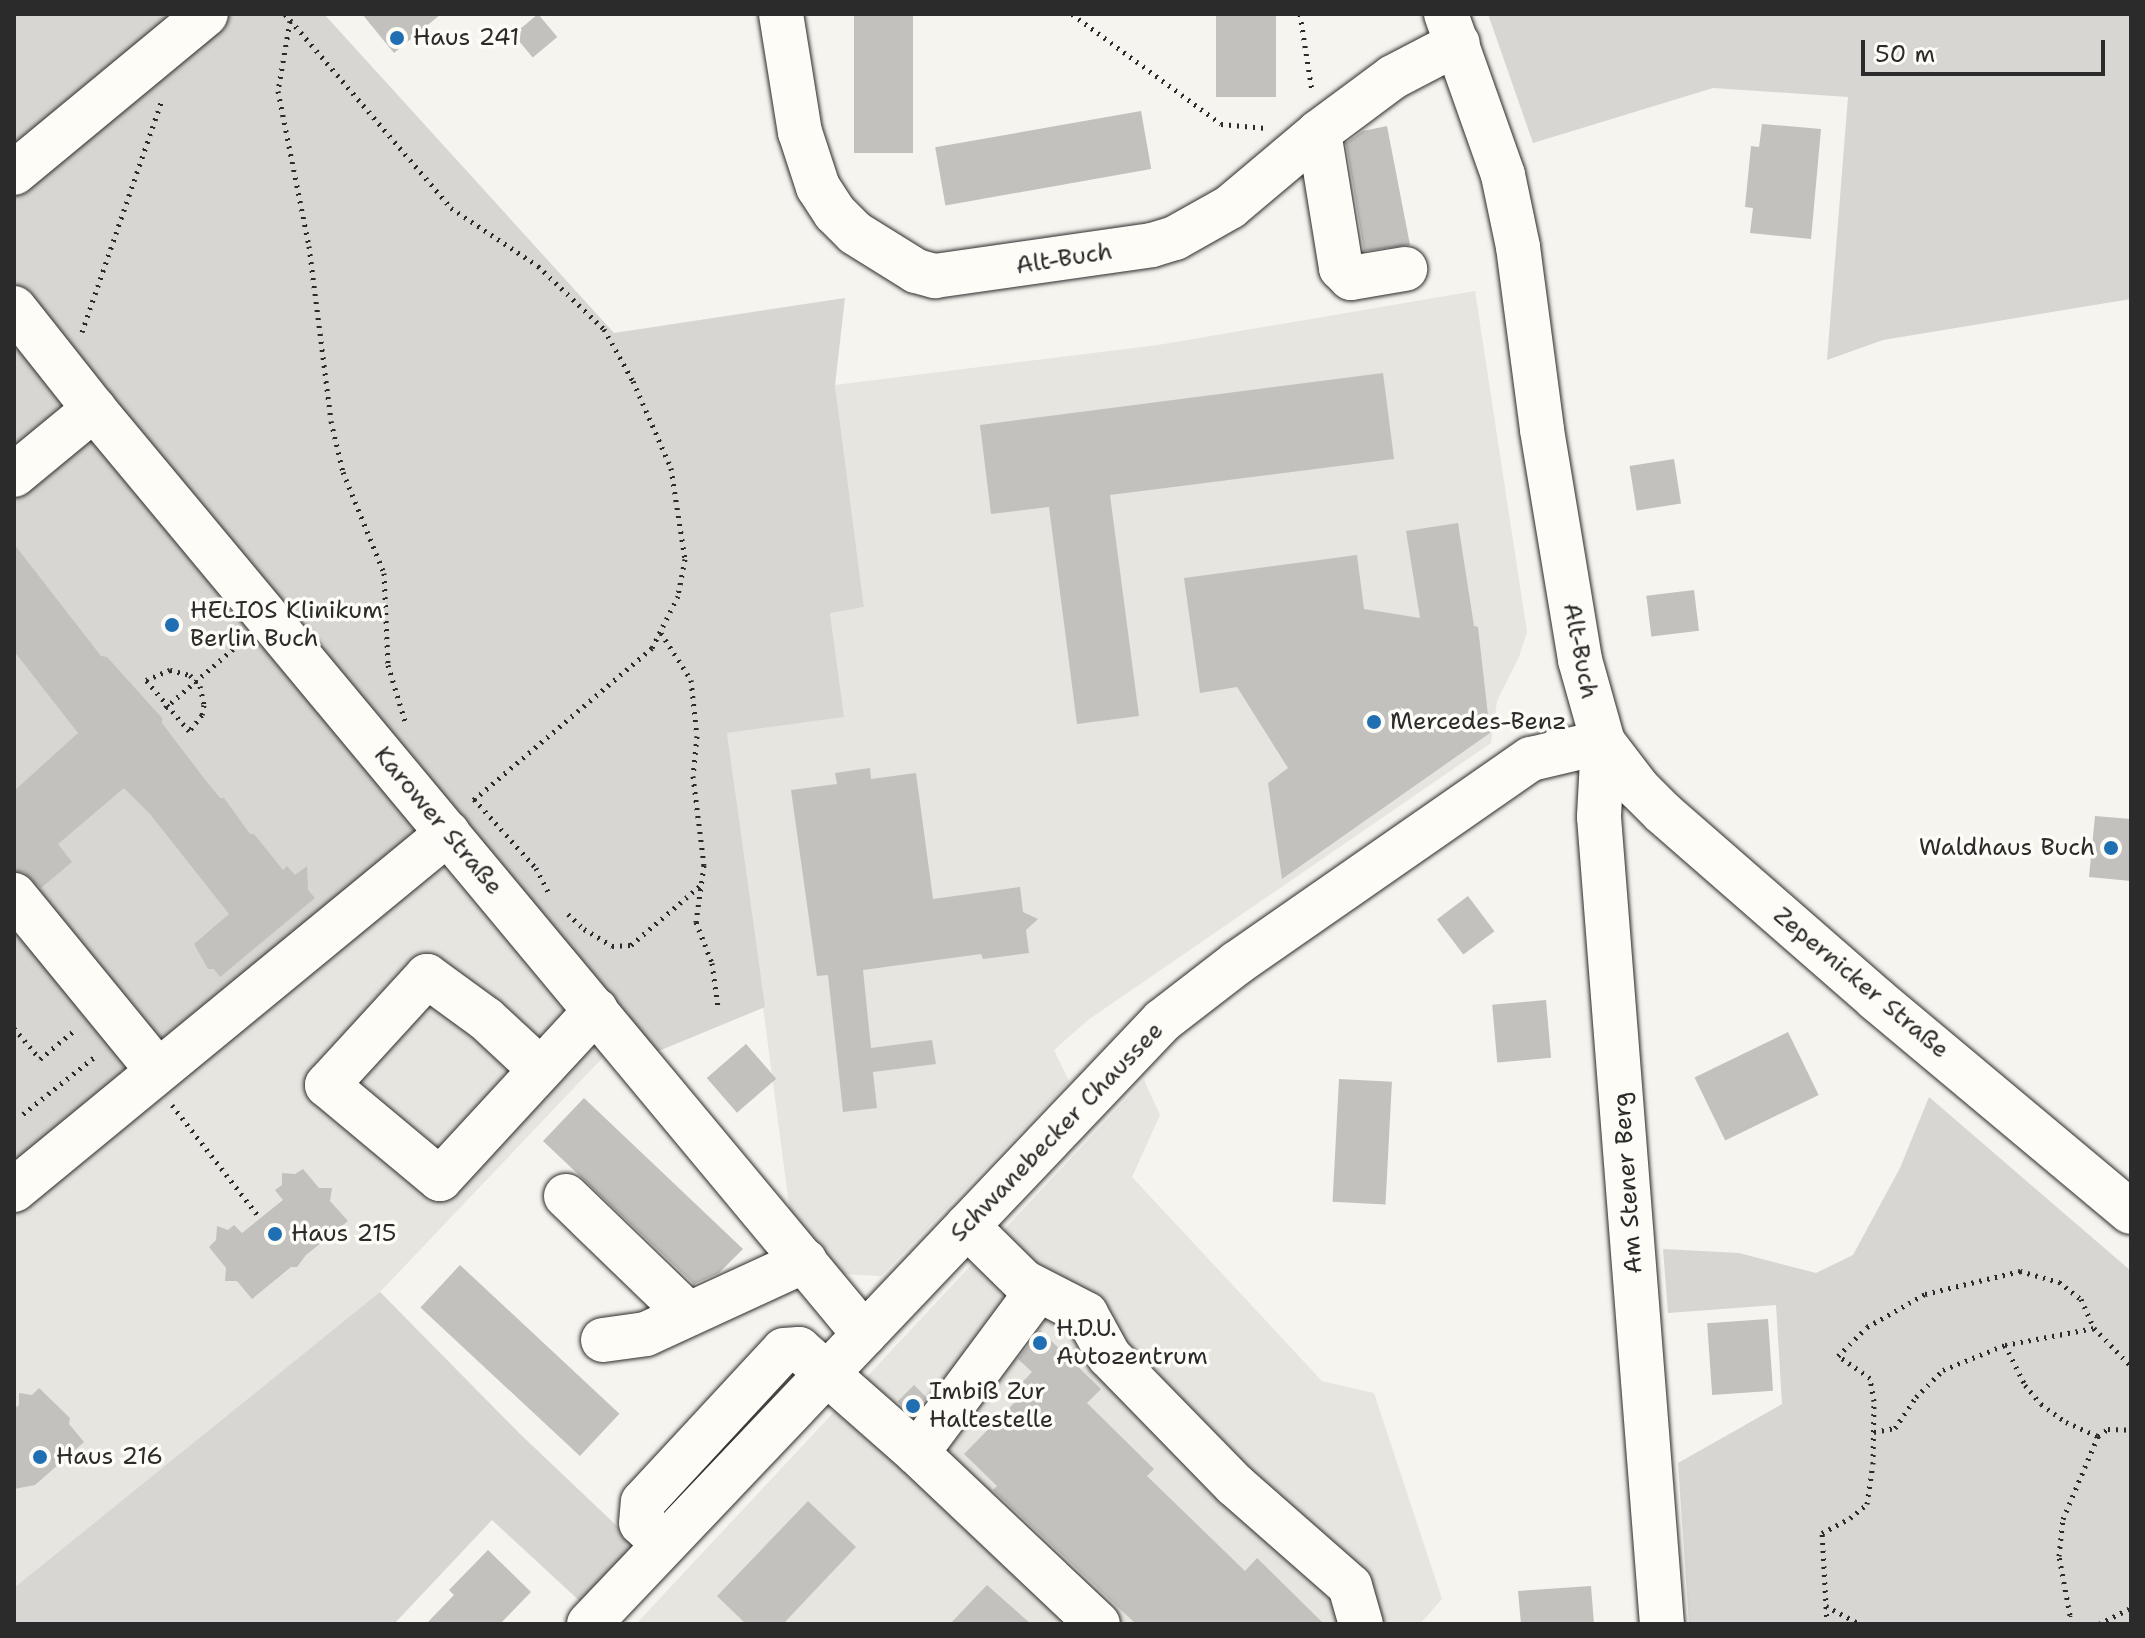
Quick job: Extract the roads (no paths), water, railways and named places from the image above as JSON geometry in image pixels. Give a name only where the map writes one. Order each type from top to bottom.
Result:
[{"type":"main road","points":[[14,173],[206,14]]},
{"type":"main road","name":"Alt-Buch","points":[[781,14],[800,132],[818,187],[835,213],[855,233],[916,271],[935,276],[1122,250],[1175,238],[1230,207],[1319,132],[1452,29],[1503,175],[1518,247],[1542,430],[1580,660],[1603,742]]},
{"type":"main road","points":[[1319,132],[1341,268],[1351,278],[1405,269]]},
{"type":"main road","name":"Karower Straße","points":[[14,308],[94,409],[393,767],[455,819],[596,1010],[864,1334]]},
{"type":"main road","points":[[14,475],[94,409]]},
{"type":"main road","name":"Zepernicker Straße","points":[[1603,742],[1638,788],[1663,813],[1876,999],[2131,1212]]},
{"type":"main road","name":"Schwanebecker Chaussee","points":[[589,1624],[1092,1092],[1186,1000],[1531,759],[1603,742]]},
{"type":"main road","name":"Am Stener Berg","points":[[1603,742],[1599,817],[1662,1624]]},
{"type":"main road","points":[[14,1190],[455,819]]},
{"type":"main road","points":[[14,895],[83,1022],[153,1074]]},
{"type":"main road","points":[[540,1069],[486,1019],[427,976],[327,1085],[440,1179],[596,1010]]},
{"type":"main road","points":[[566,1196],[688,1314]]},
{"type":"main road","points":[[967,1226],[1024,1282],[1086,1314],[1109,1356],[1235,1485],[1350,1586],[1361,1624]]},
{"type":"main road","points":[[603,1340],[646,1334],[805,1261]]},
{"type":"main road","points":[[917,1453],[1038,1290]]},
{"type":"main road","points":[[827,1372],[1098,1624]]},
{"type":"place","name":"Haus 241","points":[[397,38]]},
{"type":"place","name":"HELIOS Klinikum Berlin Buch","points":[[172,625]]},
{"type":"place","name":"Mercedes-Benz","points":[[1374,722]]},
{"type":"place","name":"Waldhaus Buch","points":[[2111,848]]},
{"type":"place","name":"Haus 215","points":[[275,1234]]},
{"type":"place","name":"H.D.U. Autozentrum","points":[[1040,1343]]},
{"type":"place","name":"Imbiß Zur Haltestelle","points":[[913,1406]]},
{"type":"place","name":"Haus 216","points":[[40,1457]]}]
